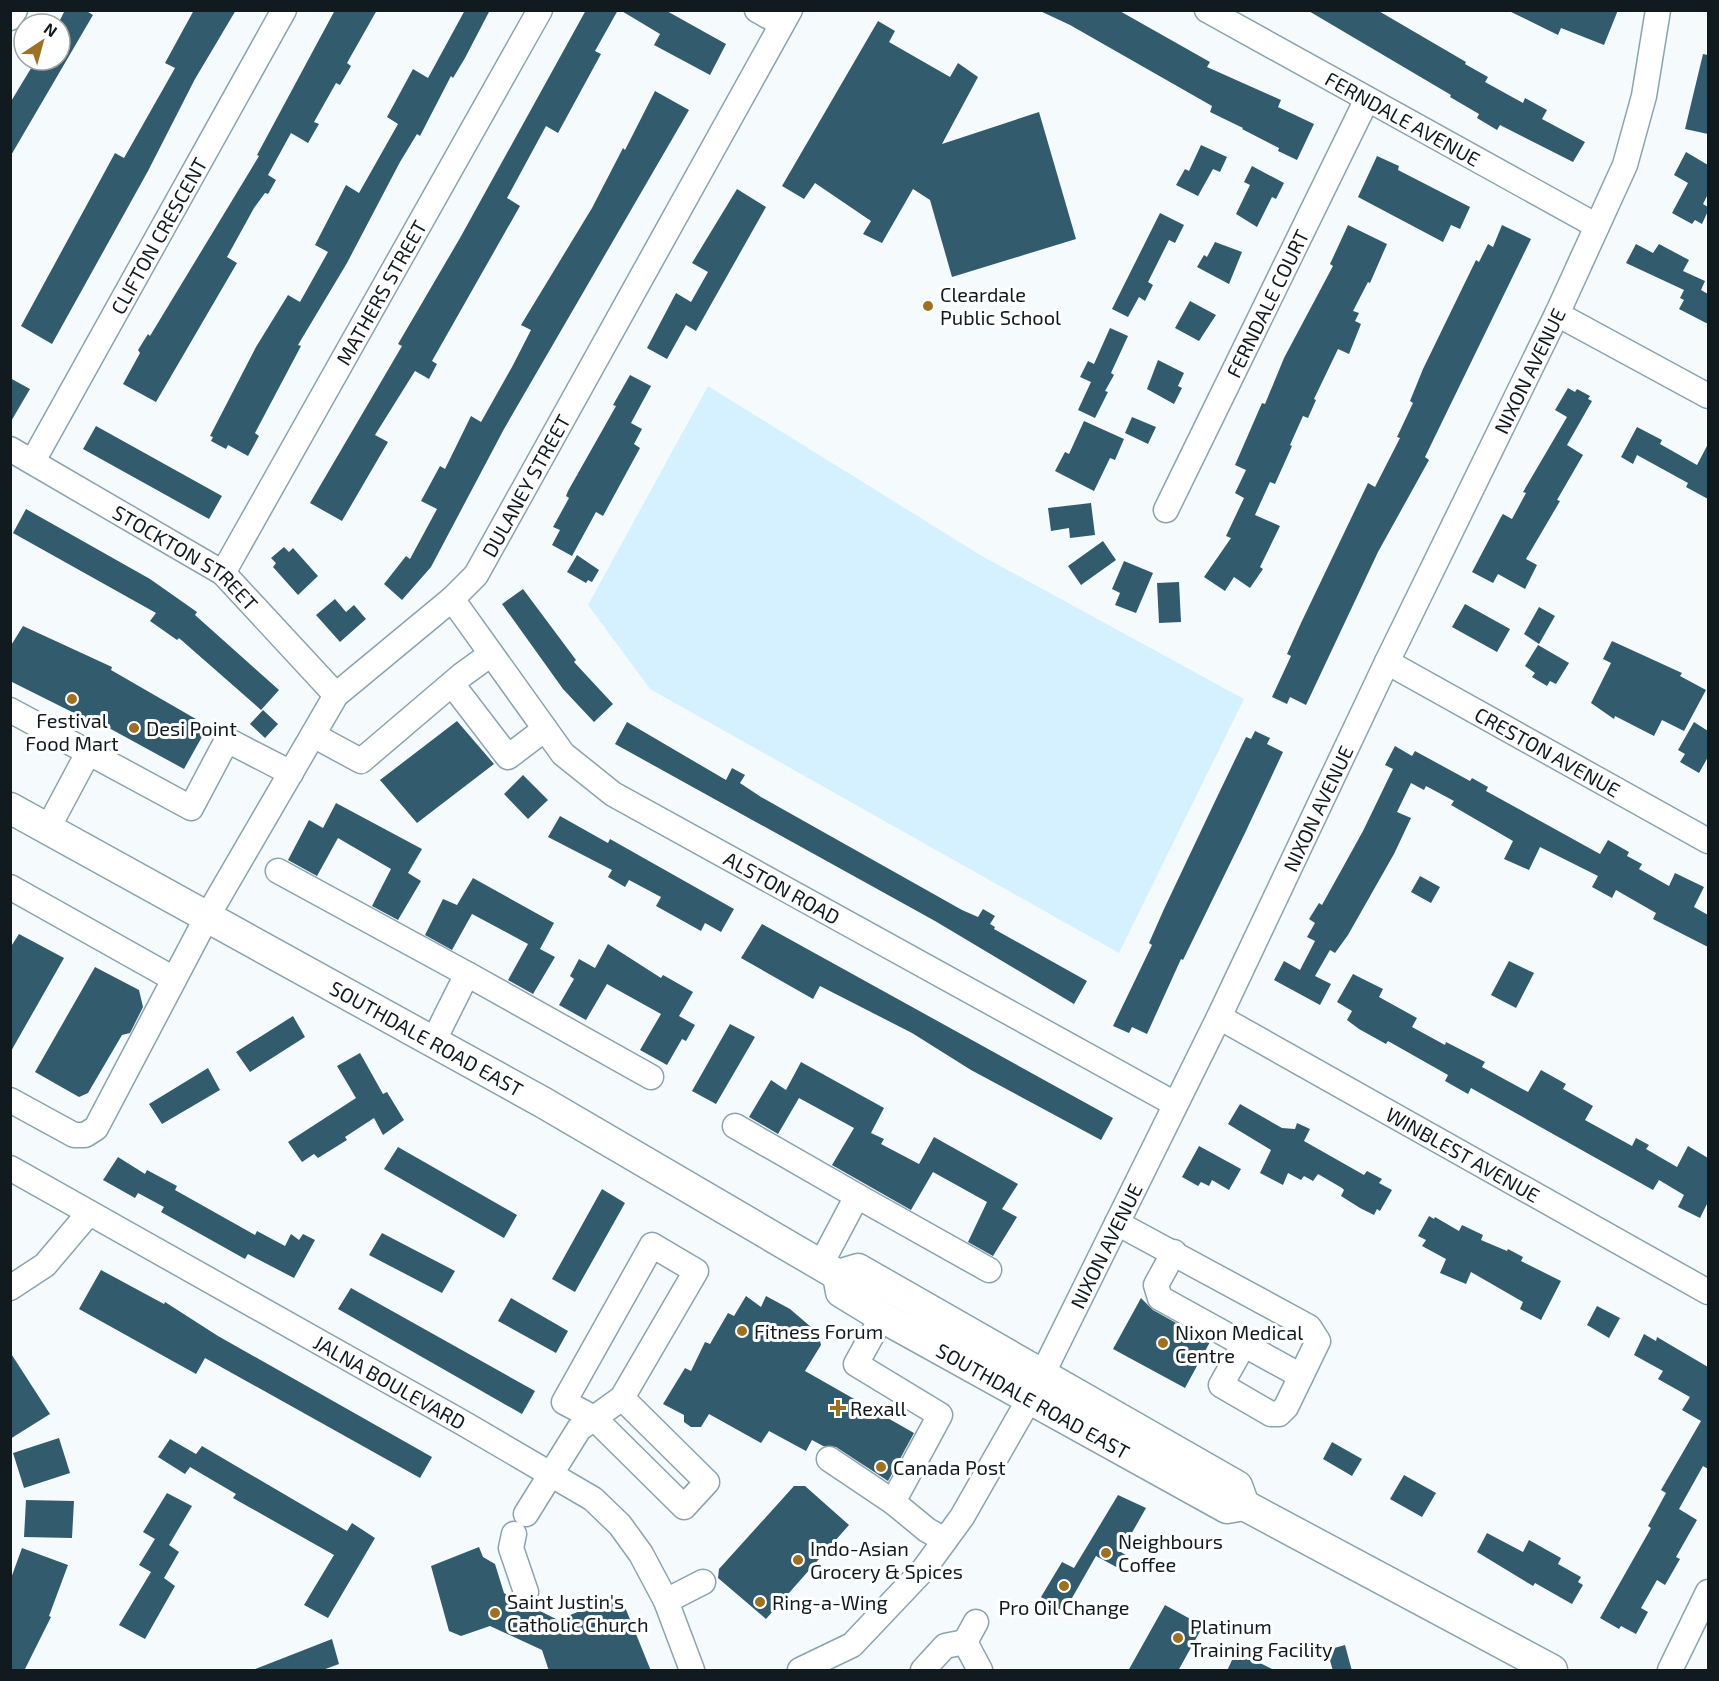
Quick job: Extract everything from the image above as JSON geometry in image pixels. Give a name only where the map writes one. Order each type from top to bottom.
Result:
[{"type":"main road","name":"SOUTHDALE ROAD EAST","points":[[10,808],[433,1042],[830,1269],[858,1269],[1035,1388],[1227,1508],[1244,1505],[1552,1671]]},
{"type":"main road","name":"SOUTHDALE ROAD EAST","points":[[830,1269],[841,1292],[882,1317],[1035,1388]]},
{"type":"street","points":[[10,18],[15,10]]},
{"type":"street","name":"CLIFTON CRESCENT","points":[[33,461],[284,10]]},
{"type":"street","name":"MATHERS STREET","points":[[223,573],[540,10]]},
{"type":"street","points":[[757,10],[786,17]]},
{"type":"street","name":"FERNDALE AVENUE","points":[[1207,10],[1597,226]]},
{"type":"street","name":"NIXON AVENUE","points":[[800,1671],[852,1645],[924,1569],[962,1517],[1035,1388],[1219,1017],[1387,662],[1557,314],[1625,165],[1644,96],[1658,10]]},
{"type":"street","name":"DULANEY STREET","points":[[10,1100],[74,1135],[85,1135],[96,1128],[207,916],[336,695],[452,599],[477,575],[786,17]]},
{"type":"street","name":"FERNDALE COURT","points":[[1166,510],[1367,99]]},
{"type":"street","points":[[1557,314],[1708,396]]},
{"type":"street","name":"STOCKTON STREET","points":[[10,449],[223,573],[336,695]]},
{"type":"street","name":"ALSTON ROAD","points":[[452,599],[563,754],[613,794],[1175,1104]]},
{"type":"street","points":[[313,735],[361,761],[491,654]]},
{"type":"street","name":"CRESTON AVENUE","points":[[1387,662],[1708,841]]},
{"type":"street","points":[[452,684],[508,757],[545,729]]},
{"type":"street","points":[[11,711],[191,808],[227,740],[291,773]]},
{"type":"street","points":[[48,828],[88,753]]},
{"type":"street","points":[[278,871],[651,1077]]},
{"type":"street","points":[[10,887],[174,979]]},
{"type":"street","points":[[433,1042],[467,974]]},
{"type":"street","name":"WINBLEST AVENUE","points":[[1219,1017],[1708,1292]]},
{"type":"street","points":[[735,1126],[989,1270]]},
{"type":"street","name":"JALNA BOULEVARD","points":[[10,1168],[592,1499],[620,1525],[641,1554],[666,1601],[692,1671]]},
{"type":"street","points":[[830,1269],[857,1196]]},
{"type":"street","points":[[10,1288],[45,1265],[89,1213]]},
{"type":"street","points":[[1117,1223],[1309,1327],[1318,1341],[1286,1407],[1279,1414],[1271,1414],[1221,1385],[1244,1344]]},
{"type":"street","points":[[526,1514],[579,1429],[594,1418],[622,1398],[696,1271],[652,1245],[564,1402],[594,1418],[684,1507],[707,1482],[622,1398]]},
{"type":"street","points":[[1174,1252],[1156,1285],[1160,1298],[1301,1376]]},
{"type":"street","points":[[882,1317],[856,1364],[940,1415],[893,1502]]},
{"type":"street","points":[[829,1459],[893,1502],[927,1530],[945,1540]]},
{"type":"street","points":[[514,1534],[511,1548],[526,1592]]},
{"type":"street","points":[[666,1601],[703,1582]]},
{"type":"street","points":[[1670,1671],[1708,1592]]},
{"type":"street","points":[[922,1671],[945,1646],[970,1632],[980,1671]]},
{"type":"shaded area","points":[[708,386],[982,556],[1244,699],[1119,953],[650,689],[588,605]]},
{"type":"building","points":[[65,10],[85,10],[93,15],[72,51],[72,12],[64,12]]},
{"type":"building","points":[[194,10],[236,10],[195,79],[148,171],[52,344],[21,326],[115,153],[124,158],[175,68],[165,63]]},
{"type":"building","points":[[335,10],[377,10],[347,63],[351,66],[340,85],[336,83],[314,122],[319,124],[308,143],[291,133],[268,175],[276,180],[268,194],[265,193],[254,208],[227,257],[237,263],[156,402],[123,384],[140,353],[138,350],[148,334],[150,336],[259,156],[257,155]]},
{"type":"building","points":[[465,10],[490,10],[465,58],[453,78],[451,76],[420,136],[417,134],[400,162],[347,263],[298,345],[301,346],[255,433],[259,436],[248,456],[228,445],[226,449],[211,441],[213,437],[210,436],[256,347],[288,295],[300,302],[328,252],[315,245],[346,185],[359,193],[398,124],[387,117],[413,69],[428,78]]},
{"type":"building","points":[[586,10],[618,10],[595,51],[601,54],[558,133],[546,126],[507,198],[520,206],[432,361],[437,364],[429,379],[415,371],[375,435],[388,442],[342,521],[310,503],[402,346],[398,344],[460,238]]},
{"type":"building","points":[[620,10],[665,10],[726,44],[710,75],[654,45],[660,34]]},
{"type":"building","points":[[1038,10],[1118,10],[1210,62],[1207,67],[1281,100],[1278,107],[1314,124],[1297,160],[1278,151],[1279,148],[1243,128],[1210,112],[1212,106],[1070,25]]},
{"type":"building","points":[[1307,10],[1377,10],[1466,62],[1465,64],[1488,77],[1485,82],[1523,103],[1525,98],[1547,110],[1542,119],[1585,142],[1573,162],[1500,125],[1497,130],[1477,118],[1479,114],[1450,97],[1451,95]]},
{"type":"building","points":[[1507,10],[1618,10],[1604,45],[1561,28],[1558,35]]},
{"type":"building","points":[[878,21],[895,31],[889,42],[950,77],[958,63],[978,77],[942,144],[1039,112],[1076,239],[952,277],[930,200],[913,189],[882,243],[863,234],[871,221],[815,183],[804,199],[782,186]]},
{"type":"building","points":[[1703,54],[1708,55],[1708,134],[1685,129]]},
{"type":"building","points":[[29,72],[60,72],[10,157],[10,103]]},
{"type":"building","points":[[655,91],[689,110],[504,429],[431,567],[402,600],[384,584],[406,556],[410,559],[437,509],[421,501],[440,466],[445,469],[471,416],[481,422],[531,330],[521,325],[592,208]]},
{"type":"building","points":[[1201,145],[1227,157],[1220,172],[1213,169],[1198,196],[1176,185],[1185,169],[1189,171]]},
{"type":"building","points":[[1686,152],[1708,165],[1708,194],[1703,204],[1708,207],[1708,211],[1702,224],[1695,220],[1692,224],[1672,213],[1688,183],[1674,175]]},
{"type":"building","points":[[1377,156],[1399,166],[1398,170],[1470,207],[1460,229],[1451,225],[1443,242],[1358,197]]},
{"type":"building","points":[[1252,166],[1284,183],[1276,199],[1272,197],[1257,227],[1236,214],[1250,185],[1244,182]]},
{"type":"building","points":[[737,189],[766,207],[696,331],[686,325],[667,359],[647,348],[676,293],[691,302],[708,272],[692,263]]},
{"type":"building","points":[[1160,213],[1184,225],[1175,243],[1169,240],[1148,282],[1153,285],[1145,301],[1139,297],[1128,317],[1112,309]]},
{"type":"building","points":[[1348,225],[1387,244],[1370,283],[1368,282],[1353,311],[1359,313],[1355,321],[1361,324],[1349,354],[1338,349],[1314,399],[1316,400],[1308,418],[1303,416],[1275,484],[1270,482],[1255,515],[1280,526],[1260,567],[1263,569],[1250,588],[1234,577],[1225,591],[1204,577],[1231,538],[1226,536],[1244,498],[1235,493],[1246,470],[1235,465],[1262,403],[1265,404],[1284,358],[1333,266],[1330,264]]},
{"type":"building","points":[[1502,225],[1531,239],[1425,457],[1429,460],[1378,552],[1306,705],[1290,697],[1287,704],[1272,697],[1291,656],[1287,654],[1368,483],[1375,487],[1400,438],[1397,437],[1413,403],[1410,401],[1423,369],[1476,260],[1479,262],[1488,244],[1493,247]]},
{"type":"building","points":[[1215,242],[1242,252],[1229,284],[1197,267],[1204,255],[1207,257]]},
{"type":"building","points":[[1636,244],[1653,253],[1659,244],[1689,260],[1683,271],[1705,281],[1701,290],[1708,294],[1708,324],[1679,309],[1684,300],[1680,298],[1684,290],[1626,263]]},
{"type":"building","points":[[1190,301],[1216,315],[1199,341],[1175,328]]},
{"type":"building","points":[[1110,328],[1128,336],[1111,373],[1114,375],[1105,391],[1108,392],[1095,418],[1078,410],[1091,382],[1080,377],[1088,361],[1094,364]]},
{"type":"building","points":[[1158,360],[1184,373],[1178,386],[1182,388],[1174,404],[1147,389]]},
{"type":"building","points":[[630,375],[651,386],[631,423],[642,429],[634,444],[640,448],[603,516],[596,512],[572,556],[552,545],[560,530],[553,527],[569,498],[566,496],[568,491],[616,406],[613,405]]},
{"type":"building","points":[[10,378],[30,389],[10,423]]},
{"type":"building","points":[[1568,388],[1575,392],[1577,389],[1590,396],[1588,399],[1592,401],[1567,445],[1583,455],[1557,500],[1560,501],[1526,559],[1537,565],[1525,589],[1498,574],[1493,583],[1472,572],[1503,514],[1512,519],[1526,493],[1523,492],[1567,417],[1555,410]]},
{"type":"building","points":[[1132,417],[1156,427],[1148,444],[1125,433]]},
{"type":"building","points":[[1084,421],[1124,439],[1115,460],[1110,458],[1094,491],[1055,471],[1065,452],[1069,454]]},
{"type":"building","points":[[96,426],[222,496],[209,519],[83,449]]},
{"type":"building","points":[[1637,427],[1662,440],[1660,444],[1697,465],[1708,444],[1708,499],[1686,487],[1688,483],[1637,455],[1633,464],[1621,457]]},
{"type":"building","points":[[1091,503],[1095,535],[1070,538],[1069,528],[1051,531],[1048,508]]},
{"type":"building","points":[[26,509],[150,579],[197,612],[195,615],[279,690],[261,710],[179,638],[177,640],[150,621],[156,613],[13,533]]},
{"type":"building","points":[[1103,541],[1116,560],[1081,585],[1068,566]]},
{"type":"building","points":[[284,547],[289,552],[293,548],[318,576],[298,595],[273,567],[276,563],[271,558]]},
{"type":"building","points":[[577,555],[599,570],[592,582],[588,580],[586,583],[567,572]]},
{"type":"building","points":[[1124,561],[1153,573],[1136,613],[1115,605],[1120,593],[1112,589]]},
{"type":"building","points":[[1179,582],[1181,622],[1159,623],[1157,583]]},
{"type":"building","points":[[523,589],[576,660],[574,662],[613,704],[594,722],[563,689],[502,604]]},
{"type":"building","points":[[335,599],[346,612],[354,605],[366,619],[340,642],[316,615]]},
{"type":"building","points":[[1465,604],[1510,629],[1497,652],[1452,627]]},
{"type":"building","points":[[1539,607],[1555,616],[1539,644],[1524,634]]},
{"type":"building","points":[[23,626],[112,667],[111,670],[208,726],[184,769],[87,716],[86,719],[10,681],[10,647]]},
{"type":"building","points":[[1612,641],[1682,673],[1680,676],[1706,690],[1684,731],[1662,720],[1654,736],[1615,716],[1614,719],[1591,703],[1611,663],[1603,659]]},
{"type":"building","points":[[1538,645],[1569,663],[1556,684],[1550,681],[1547,686],[1532,677],[1535,673],[1525,666]]},
{"type":"building","points":[[263,710],[278,724],[265,738],[250,724]]},
{"type":"building","points":[[457,721],[494,764],[417,823],[380,780]]},
{"type":"building","points":[[627,722],[726,780],[732,768],[745,775],[740,783],[761,797],[962,910],[978,917],[983,909],[995,916],[990,924],[995,927],[994,929],[1087,981],[1074,1004],[935,921],[615,744]]},
{"type":"building","points":[[1694,722],[1708,731],[1708,757],[1699,773],[1680,762],[1685,754],[1678,750]]},
{"type":"building","points":[[1255,731],[1270,738],[1267,744],[1283,752],[1245,833],[1183,960],[1181,959],[1147,1034],[1132,1027],[1129,1033],[1113,1026],[1152,945],[1149,943],[1164,909],[1218,795],[1246,737],[1251,739]]},
{"type":"building","points":[[1395,746],[1412,756],[1415,751],[1470,781],[1472,778],[1488,787],[1486,791],[1600,854],[1608,840],[1629,852],[1627,856],[1642,864],[1639,869],[1669,886],[1675,873],[1704,887],[1694,907],[1708,915],[1708,947],[1653,919],[1656,913],[1616,890],[1612,898],[1592,887],[1598,876],[1540,847],[1529,870],[1504,859],[1513,841],[1451,805],[1454,801],[1426,786],[1424,790],[1411,783],[1397,812],[1411,818],[1394,854],[1348,935],[1335,953],[1330,950],[1315,976],[1331,984],[1320,1005],[1274,980],[1284,961],[1300,970],[1315,941],[1307,937],[1315,923],[1309,919],[1319,903],[1322,905],[1363,831],[1393,769],[1385,765]]},
{"type":"building","points":[[523,775],[548,800],[528,819],[504,794]]},
{"type":"building","points":[[336,803],[422,849],[408,873],[421,881],[398,920],[372,906],[391,869],[338,838],[317,876],[288,860],[309,820],[323,828]]},
{"type":"building","points":[[560,816],[608,843],[610,839],[734,909],[721,932],[705,923],[701,931],[656,906],[661,897],[629,880],[625,887],[608,877],[612,870],[548,837]]},
{"type":"building","points":[[1420,876],[1440,887],[1431,903],[1411,892]]},
{"type":"building","points":[[473,878],[554,923],[540,949],[555,957],[533,994],[508,980],[528,944],[472,914],[452,950],[425,935],[443,899],[457,905]]},
{"type":"building","points":[[762,924],[1113,1118],[1101,1140],[971,1070],[912,1033],[820,986],[813,999],[741,958]]},
{"type":"building","points":[[19,934],[64,958],[10,1053],[10,948]]},
{"type":"building","points":[[608,944],[661,978],[663,975],[693,992],[679,1016],[695,1025],[686,1041],[682,1039],[667,1065],[640,1050],[661,1014],[607,984],[586,1020],[559,1005],[574,979],[570,976],[579,959],[595,968]]},
{"type":"building","points":[[1509,961],[1534,973],[1516,1008],[1491,995]]},
{"type":"building","points":[[95,967],[139,990],[143,1007],[130,1033],[122,1035],[88,1093],[79,1097],[35,1072]]},
{"type":"building","points":[[1353,974],[1383,989],[1379,997],[1417,1018],[1412,1027],[1445,1045],[1446,1042],[1485,1062],[1482,1067],[1528,1092],[1541,1070],[1566,1084],[1563,1089],[1593,1106],[1585,1120],[1632,1146],[1636,1138],[1649,1145],[1646,1149],[1677,1167],[1688,1146],[1708,1158],[1708,1202],[1700,1218],[1678,1207],[1684,1195],[1659,1180],[1653,1190],[1471,1088],[1468,1094],[1445,1081],[1448,1075],[1388,1041],[1386,1044],[1359,1029],[1347,1020],[1352,1011],[1337,1002]]},
{"type":"building","points":[[293,1016],[305,1037],[250,1072],[236,1052]]},
{"type":"building","points":[[730,1024],[755,1037],[716,1104],[692,1091]]},
{"type":"building","points":[[360,1053],[383,1094],[387,1092],[404,1120],[383,1135],[374,1118],[345,1137],[347,1140],[318,1158],[314,1154],[302,1162],[288,1142],[356,1098],[337,1066]]},
{"type":"building","points":[[801,1062],[884,1108],[871,1133],[884,1139],[881,1144],[919,1164],[934,1137],[1018,1184],[1002,1209],[1017,1217],[993,1256],[968,1242],[987,1202],[933,1172],[911,1210],[832,1165],[854,1128],[799,1098],[778,1134],[749,1117],[771,1080],[786,1090]]},
{"type":"building","points":[[208,1068],[220,1090],[162,1124],[149,1104]]},
{"type":"building","points":[[1240,1104],[1282,1128],[1295,1129],[1297,1123],[1310,1129],[1304,1141],[1364,1175],[1367,1171],[1382,1179],[1379,1183],[1392,1190],[1380,1211],[1377,1209],[1374,1215],[1360,1208],[1341,1196],[1344,1190],[1342,1188],[1318,1174],[1313,1181],[1304,1176],[1301,1180],[1288,1173],[1283,1185],[1260,1173],[1271,1150],[1228,1124]]},
{"type":"building","points":[[1199,1146],[1241,1169],[1229,1190],[1212,1180],[1209,1186],[1201,1182],[1198,1186],[1182,1177]]},
{"type":"building","points":[[398,1147],[517,1215],[504,1238],[384,1169]]},
{"type":"building","points":[[118,1157],[145,1174],[147,1170],[177,1186],[175,1190],[255,1235],[257,1231],[285,1246],[291,1234],[299,1240],[303,1234],[315,1240],[294,1278],[248,1254],[245,1259],[161,1212],[164,1207],[138,1193],[135,1198],[103,1180]]},
{"type":"building","points":[[602,1189],[625,1203],[575,1292],[552,1279]]},
{"type":"building","points":[[1429,1216],[1459,1231],[1462,1225],[1483,1235],[1481,1240],[1507,1251],[1508,1249],[1523,1257],[1521,1261],[1561,1281],[1541,1320],[1520,1309],[1523,1302],[1471,1272],[1466,1284],[1440,1273],[1446,1259],[1422,1246],[1426,1240],[1418,1236]]},
{"type":"building","points":[[382,1233],[455,1271],[442,1293],[369,1255]]},
{"type":"building","points":[[101,1270],[164,1304],[165,1302],[218,1336],[432,1457],[420,1478],[205,1358],[196,1374],[79,1309]]},
{"type":"building","points":[[351,1288],[535,1391],[522,1414],[338,1309]]},
{"type":"building","points":[[746,1296],[761,1307],[766,1296],[790,1309],[818,1333],[821,1345],[805,1371],[914,1433],[888,1481],[836,1447],[823,1446],[812,1440],[806,1451],[769,1431],[761,1443],[709,1414],[701,1427],[691,1427],[684,1422],[684,1415],[663,1404],[685,1368],[691,1371],[705,1342],[710,1344],[728,1313],[734,1316]]},
{"type":"building","points":[[511,1298],[568,1331],[556,1353],[498,1321]]},
{"type":"building","name":"Nixon Medical Centre","points":[[1141,1298],[1153,1310],[1210,1342],[1185,1388],[1113,1349]]},
{"type":"building","points":[[1597,1306],[1620,1318],[1609,1338],[1587,1325]]},
{"type":"building","points":[[1644,1334],[1656,1341],[1657,1337],[1708,1367],[1708,1469],[1703,1466],[1679,1509],[1697,1520],[1676,1557],[1680,1559],[1665,1585],[1657,1580],[1641,1608],[1648,1612],[1636,1634],[1621,1626],[1619,1629],[1600,1618],[1651,1528],[1648,1526],[1666,1493],[1661,1490],[1701,1421],[1682,1410],[1690,1397],[1658,1379],[1663,1371],[1634,1355]]},
{"type":"building","points":[[10,1352],[50,1414],[10,1439]]},
{"type":"building","points":[[59,1438],[70,1473],[24,1488],[13,1453]]},
{"type":"building","points":[[170,1439],[196,1454],[202,1446],[347,1531],[352,1523],[375,1538],[328,1618],[304,1605],[334,1555],[233,1498],[236,1494],[190,1467],[185,1474],[158,1457]]},
{"type":"building","points":[[1332,1442],[1362,1459],[1352,1476],[1323,1459]]},
{"type":"building","points":[[1404,1475],[1436,1493],[1422,1517],[1390,1499]]},
{"type":"building","points":[[794,1486],[805,1486],[849,1525],[766,1619],[718,1578],[719,1569]]},
{"type":"building","points":[[167,1493],[192,1506],[169,1545],[179,1552],[164,1578],[175,1586],[145,1639],[119,1625],[151,1572],[139,1565],[155,1539],[143,1532]]},
{"type":"building","points":[[1118,1495],[1146,1508],[1121,1552],[1127,1556],[1120,1569],[1096,1556],[1064,1612],[1041,1597],[1062,1562],[1074,1568]]},
{"type":"building","points":[[26,1500],[74,1501],[72,1538],[24,1537]]},
{"type":"building","points":[[1487,1533],[1523,1552],[1529,1540],[1561,1558],[1558,1564],[1581,1577],[1578,1582],[1583,1585],[1572,1604],[1535,1583],[1533,1586],[1477,1552]]},
{"type":"building","name":"Saint Justin's Catholic Church","points":[[479,1547],[483,1557],[495,1564],[504,1593],[523,1606],[530,1606],[558,1620],[609,1599],[625,1607],[651,1671],[549,1671],[542,1650],[490,1626],[461,1636],[449,1631],[431,1566]]},
{"type":"building","points":[[22,1548],[68,1565],[49,1616],[51,1617],[24,1671],[10,1671],[10,1581]]},
{"type":"building","points":[[1165,1605],[1203,1626],[1178,1671],[1128,1671]]},
{"type":"building","points":[[332,1639],[339,1664],[320,1671],[250,1671]]},
{"type":"building","points":[[1345,1645],[1352,1671],[1333,1671],[1327,1650]]},
{"type":"building","points":[[1236,1651],[1276,1671],[1227,1671]]},
{"type":"place","name":"Cleardale Public School","points":[[928,306]]},
{"type":"place","name":"Festival Food Mart","points":[[72,699]]},
{"type":"place","name":"Desi Point","points":[[134,728]]},
{"type":"place","name":"Fitness Forum","points":[[742,1331]]},
{"type":"place","name":"Nixon Medical Centre","points":[[1163,1343]]},
{"type":"place","name":"Rexall","points":[[838,1408]]},
{"type":"place","name":"Canada Post","points":[[881,1467]]},
{"type":"place","name":"Neighbours Coffee","points":[[1106,1553]]},
{"type":"place","name":"Indo-Asian Grocery & Spices","points":[[798,1560]]},
{"type":"place","name":"Pro Oil Change","points":[[1064,1586]]},
{"type":"place","name":"Ring-a-Wing","points":[[760,1602]]},
{"type":"place","name":"Saint Justin's Catholic Church","points":[[495,1613]]},
{"type":"place","name":"Platinum Training Facility","points":[[1178,1638]]}]
